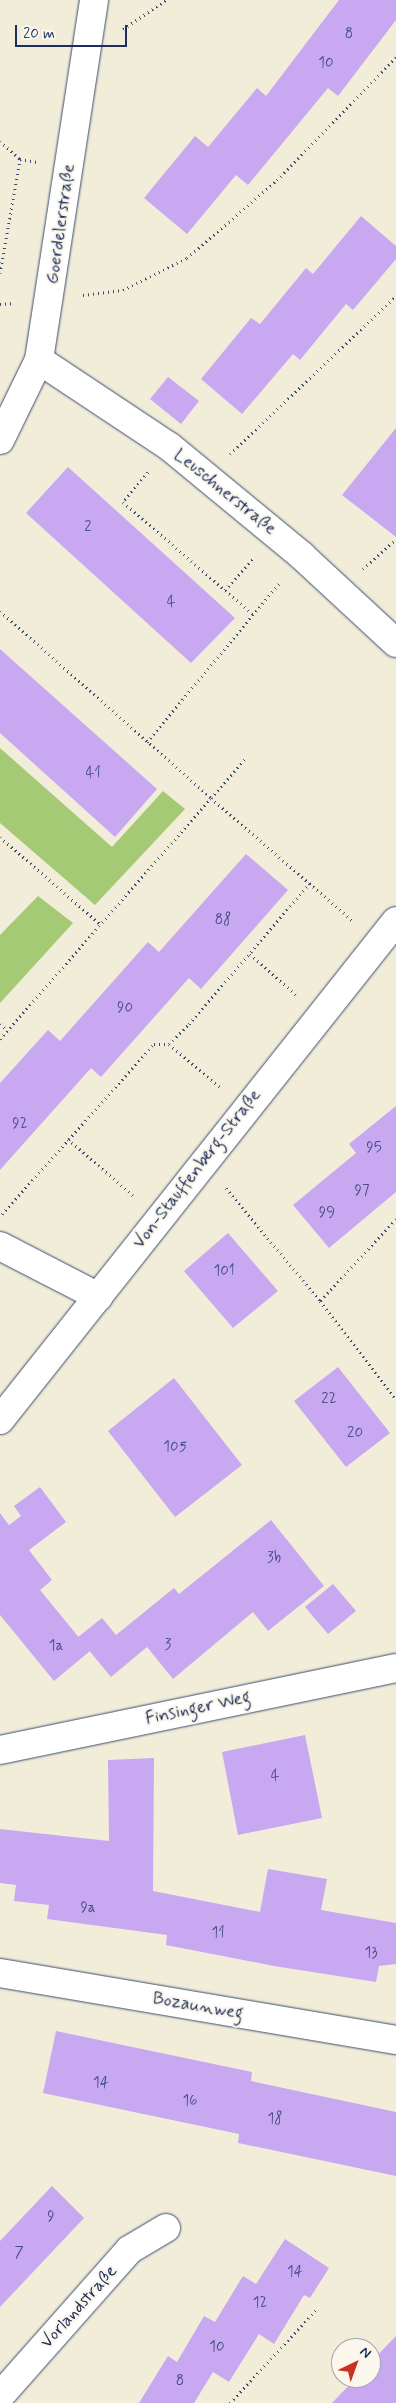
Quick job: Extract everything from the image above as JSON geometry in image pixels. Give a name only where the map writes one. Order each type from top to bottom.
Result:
[{"type":"street","name":"Goerdelerstraße","points":[[0,440],[39,360],[89,53],[94,0]]},
{"type":"street","name":"Leuschnerstraße","points":[[39,360],[170,447],[276,533],[396,643]]},
{"type":"street","name":"Von-Stauffenberg-Straße","points":[[0,1420],[99,1297],[157,1217],[396,921]]},
{"type":"street","points":[[0,1246],[99,1297]]},
{"type":"street","name":"Finsinger Weg","points":[[0,1750],[396,1668]]},
{"type":"street","name":"Bozaunweg","points":[[0,1974],[396,2040]]},
{"type":"street","name":"Vorlandstraße","points":[[0,2396],[129,2250],[166,2228]]},
{"type":"path","points":[[89,53],[166,0]]},
{"type":"path","points":[[50,300],[123,290],[188,258],[277,180],[396,57]]},
{"type":"path","points":[[0,141],[20,159],[0,273]]},
{"type":"path","points":[[207,477],[396,296]]},
{"type":"path","points":[[170,447],[123,502],[254,615]]},
{"type":"path","points":[[225,590],[276,533]]},
{"type":"path","points":[[365,567],[396,539]]},
{"type":"path","points":[[147,742],[302,556]]},
{"type":"path","points":[[0,612],[378,944]]},
{"type":"path","points":[[0,1039],[246,758]]},
{"type":"path","points":[[0,837],[100,924]]},
{"type":"path","points":[[169,1044],[250,954],[310,883]]},
{"type":"path","points":[[250,954],[319,1016]]},
{"type":"path","points":[[0,1024],[8,1030]]},
{"type":"path","points":[[0,1216],[154,1044],[169,1044],[245,1108]]},
{"type":"path","points":[[68,1138],[157,1217]]},
{"type":"path","points":[[204,1161],[320,1301],[396,1399]]},
{"type":"path","points":[[320,1301],[396,1219]]},
{"type":"path","points":[[230,2403],[318,2308]]},
{"type":"green space","points":[[0,748],[112,847],[163,791],[185,809],[95,905],[0,823]]},
{"type":"green space","points":[[38,896],[73,923],[0,1003],[0,935]]},
{"type":"building","points":[[339,0],[396,0],[396,20],[338,96],[328,88],[248,185],[236,175],[187,234],[144,198],[195,136],[208,147],[257,88],[266,96]]},
{"type":"building","points":[[361,216],[396,246],[396,259],[353,310],[346,304],[300,360],[293,354],[242,414],[201,379],[251,318],[260,324],[306,268],[313,274]]},
{"type":"building","points":[[168,377],[199,401],[181,424],[150,399]]},
{"type":"building","points":[[396,428],[396,537],[342,495]]},
{"type":"building","points":[[68,467],[235,618],[191,663],[26,513]]},
{"type":"building","points":[[0,649],[157,789],[115,837],[0,733]]},
{"type":"building","points":[[246,854],[288,890],[201,989],[189,978],[101,1077],[91,1068],[0,1170],[0,1083],[48,1030],[60,1041],[148,942],[159,952]]},
{"type":"building","points":[[396,1106],[396,1192],[329,1248],[293,1205],[356,1153],[349,1144]]},
{"type":"building","points":[[228,1233],[278,1291],[233,1328],[184,1271]]},
{"type":"building","points":[[338,1367],[390,1433],[346,1467],[294,1401]]},
{"type":"building","points":[[174,1378],[242,1465],[175,1517],[108,1431]]},
{"type":"building","points":[[40,1487],[66,1522],[29,1550],[52,1580],[40,1590],[90,1651],[54,1681],[0,1615],[0,1513],[9,1525],[21,1516],[14,1506]]},
{"type":"building","points":[[271,1520],[324,1586],[268,1631],[253,1612],[173,1679],[147,1647],[111,1677],[78,1637],[102,1618],[116,1635],[174,1588],[179,1594]]},
{"type":"building","points":[[333,1584],[356,1611],[328,1634],[305,1607]]},
{"type":"building","points":[[305,1735],[322,1818],[238,1835],[222,1752]]},
{"type":"building","points":[[154,1758],[153,1891],[260,1912],[268,1869],[327,1879],[321,1910],[396,1923],[396,1964],[379,1966],[376,1982],[274,1966],[166,1945],[167,1935],[47,1919],[49,1905],[14,1901],[16,1885],[0,1883],[0,1829],[109,1841],[108,1760]]},
{"type":"building","points":[[56,2031],[252,2072],[251,2081],[396,2112],[396,2176],[238,2143],[239,2134],[43,2093]]},
{"type":"building","points":[[52,2186],[84,2218],[0,2307],[0,2241]]},
{"type":"building","points":[[285,2239],[329,2268],[310,2298],[304,2295],[274,2344],[259,2334],[229,2382],[213,2372],[194,2403],[139,2403],[168,2356],[177,2362],[204,2316],[215,2322],[243,2276],[256,2284]]},
{"type":"building","points":[[396,2336],[396,2403],[332,2403],[346,2388],[381,2388],[381,2352]]}]
